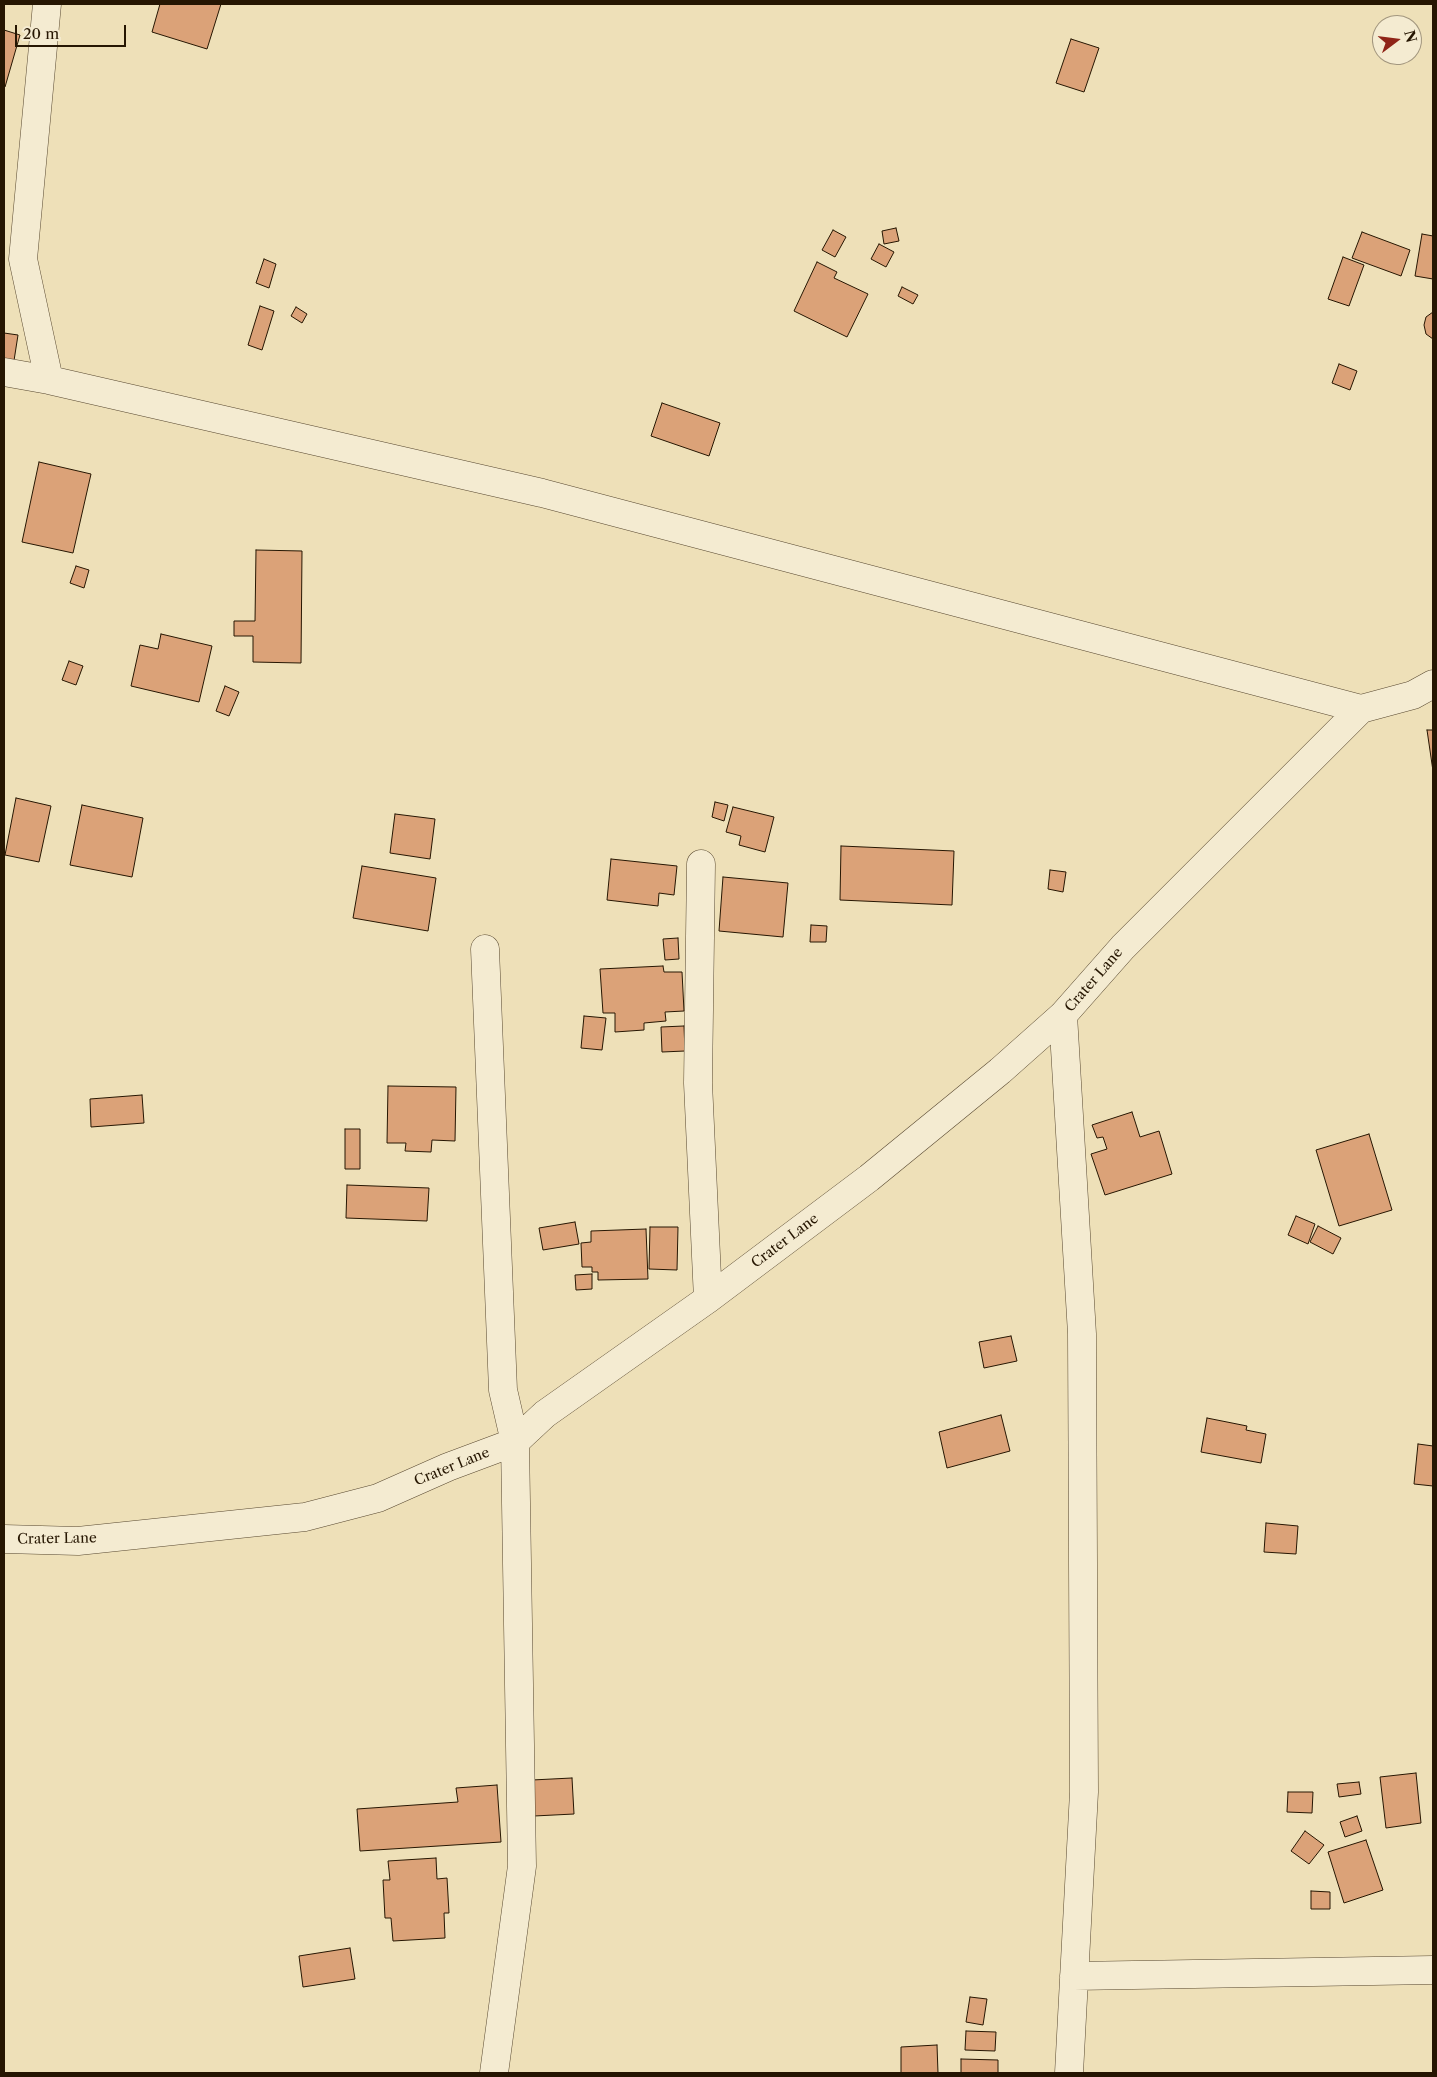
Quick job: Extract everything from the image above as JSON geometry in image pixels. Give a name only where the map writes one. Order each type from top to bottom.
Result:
[{"type":"street","points":[[47,4],[23,259],[49,380]]},
{"type":"street","points":[[4,372],[49,380],[542,493],[1361,709]]},
{"type":"street","name":"Crater Lane","points":[[4,1539],[78,1541],[305,1517],[378,1498],[448,1467],[515,1442],[545,1414],[708,1298],[869,1178],[1000,1071],[1063,1016],[1123,947],[1361,709],[1413,695],[1433,684]]},
{"type":"street","points":[[701,864],[698,1083],[708,1298]]},
{"type":"street","points":[[486,949],[503,1390],[515,1442],[522,1866],[494,2073]]},
{"type":"street","points":[[1063,1016],[1082,1334],[1084,1792],[1069,2073]]},
{"type":"street","points":[[1074,1976],[1433,1970]]},
{"type":"building","points":[[160,4],[221,4],[207,49],[152,32]]},
{"type":"building","points":[[4,30],[20,35],[5,87],[4,86]]},
{"type":"building","points":[[1071,39],[1099,48],[1084,92],[1056,83]]},
{"type":"building","points":[[896,228],[899,241],[884,244],[882,231]]},
{"type":"building","points":[[833,230],[846,237],[835,257],[822,250]]},
{"type":"building","points":[[1362,232],[1410,250],[1401,276],[1352,258]]},
{"type":"building","points":[[1422,234],[1433,236],[1433,279],[1415,276]]},
{"type":"building","points":[[879,244],[894,252],[886,267],[871,259]]},
{"type":"building","points":[[1343,257],[1364,265],[1349,306],[1328,299]]},
{"type":"building","points":[[264,259],[276,264],[269,288],[256,283]]},
{"type":"building","points":[[817,262],[837,272],[834,278],[868,294],[847,337],[794,311]]},
{"type":"building","points":[[902,287],[918,295],[913,304],[898,296]]},
{"type":"building","points":[[260,306],[274,311],[262,350],[248,345]]},
{"type":"building","points":[[296,307],[307,314],[302,323],[291,316]]},
{"type":"building","points":[[1433,312],[1433,339],[1426,334],[1424,325],[1426,317]]},
{"type":"building","points":[[4,333],[18,335],[13,367],[4,366]]},
{"type":"building","points":[[1339,364],[1357,371],[1350,390],[1332,383]]},
{"type":"building","points":[[662,403],[720,423],[709,456],[651,436]]},
{"type":"building","points":[[39,462],[91,474],[73,553],[22,542]]},
{"type":"building","points":[[256,550],[302,551],[301,663],[253,662],[253,636],[234,636],[234,621],[255,621]]},
{"type":"building","points":[[76,566],[89,570],[84,588],[70,583]]},
{"type":"building","points":[[161,634],[212,646],[199,702],[131,686],[140,645],[158,649]]},
{"type":"building","points":[[69,661],[83,666],[76,685],[62,680]]},
{"type":"building","points":[[225,686],[239,692],[229,716],[216,711]]},
{"type":"building","points":[[1427,730],[1433,730],[1433,771]]},
{"type":"building","points":[[16,798],[51,806],[39,862],[5,855]]},
{"type":"building","points":[[715,802],[728,805],[724,821],[712,817]]},
{"type":"building","points":[[82,805],[143,818],[132,877],[70,865]]},
{"type":"building","points":[[733,807],[774,817],[765,852],[739,845],[741,836],[726,832]]},
{"type":"building","points":[[395,814],[435,819],[430,859],[390,853]]},
{"type":"building","points":[[841,846],[954,851],[952,905],[840,900]]},
{"type":"building","points":[[611,859],[677,866],[674,895],[659,893],[658,906],[607,900]]},
{"type":"building","points":[[362,866],[436,878],[428,931],[353,918]]},
{"type":"building","points":[[1050,870],[1066,872],[1063,892],[1048,889]]},
{"type":"building","points":[[723,877],[788,883],[783,937],[719,931]]},
{"type":"building","points":[[811,925],[827,926],[826,942],[810,942]]},
{"type":"building","points":[[678,938],[679,959],[665,960],[663,939]]},
{"type":"building","points":[[663,966],[664,972],[682,972],[684,1011],[665,1012],[666,1021],[644,1023],[644,1030],[615,1032],[615,1013],[603,1013],[600,969]]},
{"type":"building","points":[[584,1016],[606,1018],[602,1050],[581,1048]]},
{"type":"building","points":[[684,1026],[685,1051],[662,1052],[661,1027]]},
{"type":"building","points":[[388,1086],[456,1087],[455,1141],[432,1140],[431,1152],[405,1151],[406,1143],[387,1143]]},
{"type":"building","points":[[142,1095],[144,1123],[91,1127],[90,1099]]},
{"type":"building","points":[[1132,1112],[1140,1137],[1159,1131],[1172,1174],[1105,1195],[1091,1154],[1107,1149],[1103,1137],[1097,1138],[1092,1125]]},
{"type":"building","points":[[345,1129],[360,1129],[360,1169],[345,1169]]},
{"type":"building","points":[[1369,1134],[1392,1210],[1339,1226],[1316,1150]]},
{"type":"building","points":[[347,1185],[429,1188],[427,1221],[346,1218]]},
{"type":"building","points":[[1296,1216],[1315,1224],[1308,1244],[1288,1235]]},
{"type":"building","points":[[575,1222],[579,1244],[543,1250],[539,1228]]},
{"type":"building","points":[[1318,1226],[1341,1238],[1333,1254],[1310,1242]]},
{"type":"building","points":[[650,1227],[678,1227],[677,1270],[649,1269]]},
{"type":"building","points":[[646,1229],[648,1279],[598,1280],[598,1272],[592,1272],[592,1267],[582,1267],[581,1243],[591,1242],[591,1231]]},
{"type":"building","points":[[592,1274],[592,1289],[576,1290],[575,1275]]},
{"type":"building","points":[[1011,1336],[1017,1361],[984,1368],[979,1342]]},
{"type":"building","points":[[1001,1415],[1010,1451],[947,1468],[939,1432]]},
{"type":"building","points":[[1207,1418],[1247,1426],[1246,1430],[1266,1434],[1261,1463],[1201,1452]]},
{"type":"building","points":[[1418,1444],[1433,1446],[1433,1486],[1414,1484]]},
{"type":"building","points":[[1266,1523],[1298,1526],[1296,1554],[1264,1552]]},
{"type":"building","points":[[1416,1773],[1421,1823],[1386,1828],[1380,1777]]},
{"type":"building","points":[[572,1778],[574,1814],[534,1816],[532,1780]]},
{"type":"building","points":[[1359,1782],[1361,1794],[1339,1797],[1337,1784]]},
{"type":"building","points":[[497,1785],[501,1842],[360,1851],[357,1809],[458,1802],[456,1788]]},
{"type":"building","points":[[1288,1792],[1313,1792],[1312,1813],[1287,1812]]},
{"type":"building","points":[[1357,1816],[1362,1831],[1345,1837],[1340,1822]]},
{"type":"building","points":[[1305,1831],[1324,1845],[1309,1864],[1291,1851]]},
{"type":"building","points":[[1366,1840],[1383,1890],[1344,1903],[1328,1852]]},
{"type":"building","points":[[436,1858],[437,1879],[447,1878],[449,1913],[444,1913],[445,1938],[393,1941],[391,1918],[385,1918],[383,1880],[390,1880],[388,1861]]},
{"type":"building","points":[[1311,1891],[1330,1892],[1330,1909],[1311,1909]]},
{"type":"building","points":[[350,1948],[355,1979],[303,1987],[299,1956]]},
{"type":"building","points":[[970,1997],[987,1999],[983,2025],[966,2022]]},
{"type":"building","points":[[966,2031],[996,2032],[995,2051],[965,2050]]},
{"type":"building","points":[[937,2045],[938,2073],[901,2073],[901,2047]]},
{"type":"building","points":[[961,2059],[998,2060],[998,2073],[961,2073]]}]
